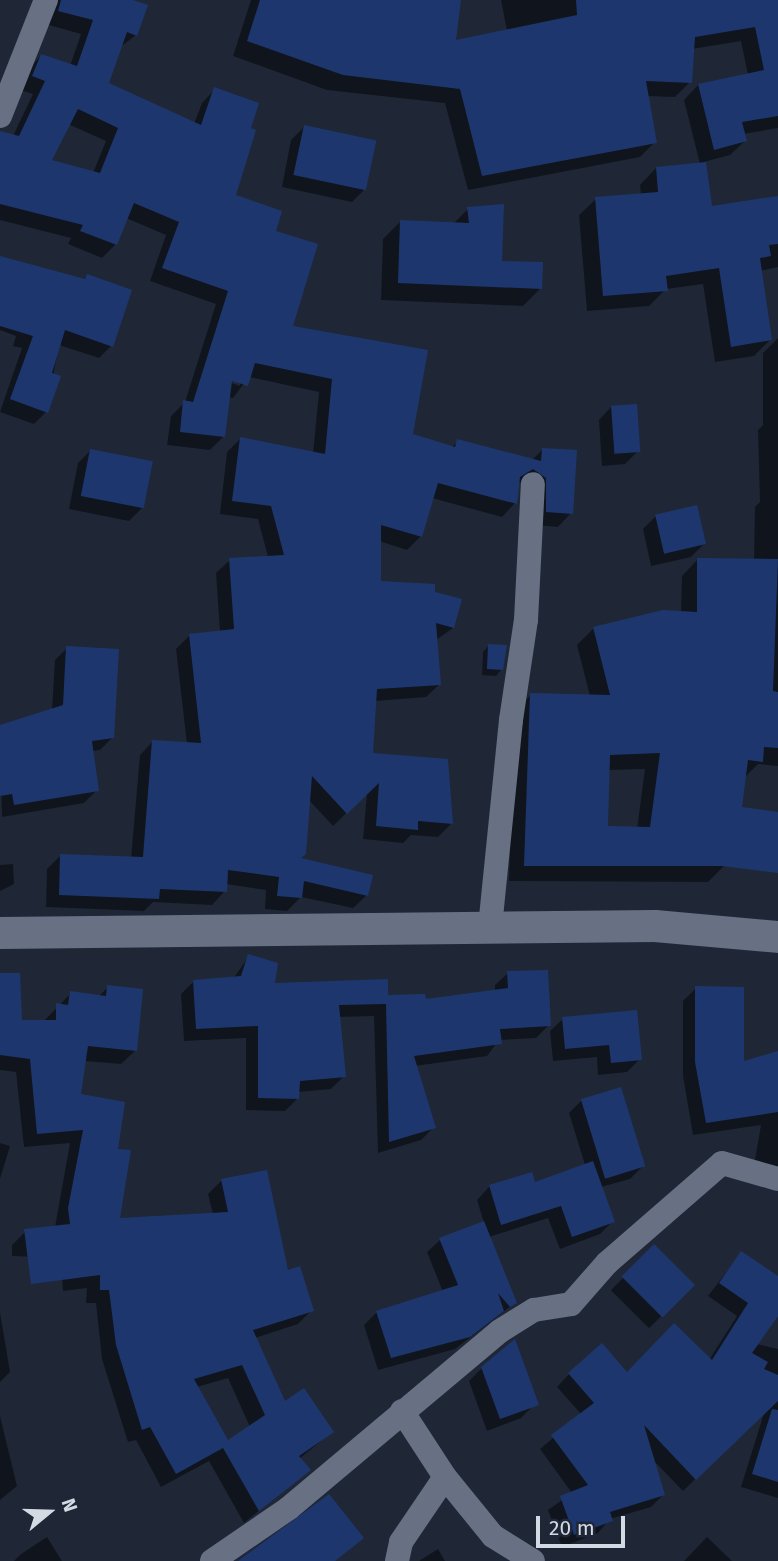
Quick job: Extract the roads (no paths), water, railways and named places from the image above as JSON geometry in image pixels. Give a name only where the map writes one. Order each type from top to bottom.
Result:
[{"type":"street","points":[[0,116],[46,0]]},
{"type":"street","points":[[490,927],[511,720],[526,620],[533,484]]},
{"type":"street","points":[[0,933],[655,926],[778,937]]},
{"type":"street","points":[[212,1561],[289,1508],[500,1331],[534,1310],[571,1304],[607,1263],[722,1163],[778,1179]]},
{"type":"street","points":[[402,1411],[445,1477],[493,1536],[533,1561]]},
{"type":"street","points":[[397,1561],[401,1542],[445,1477]]}]
